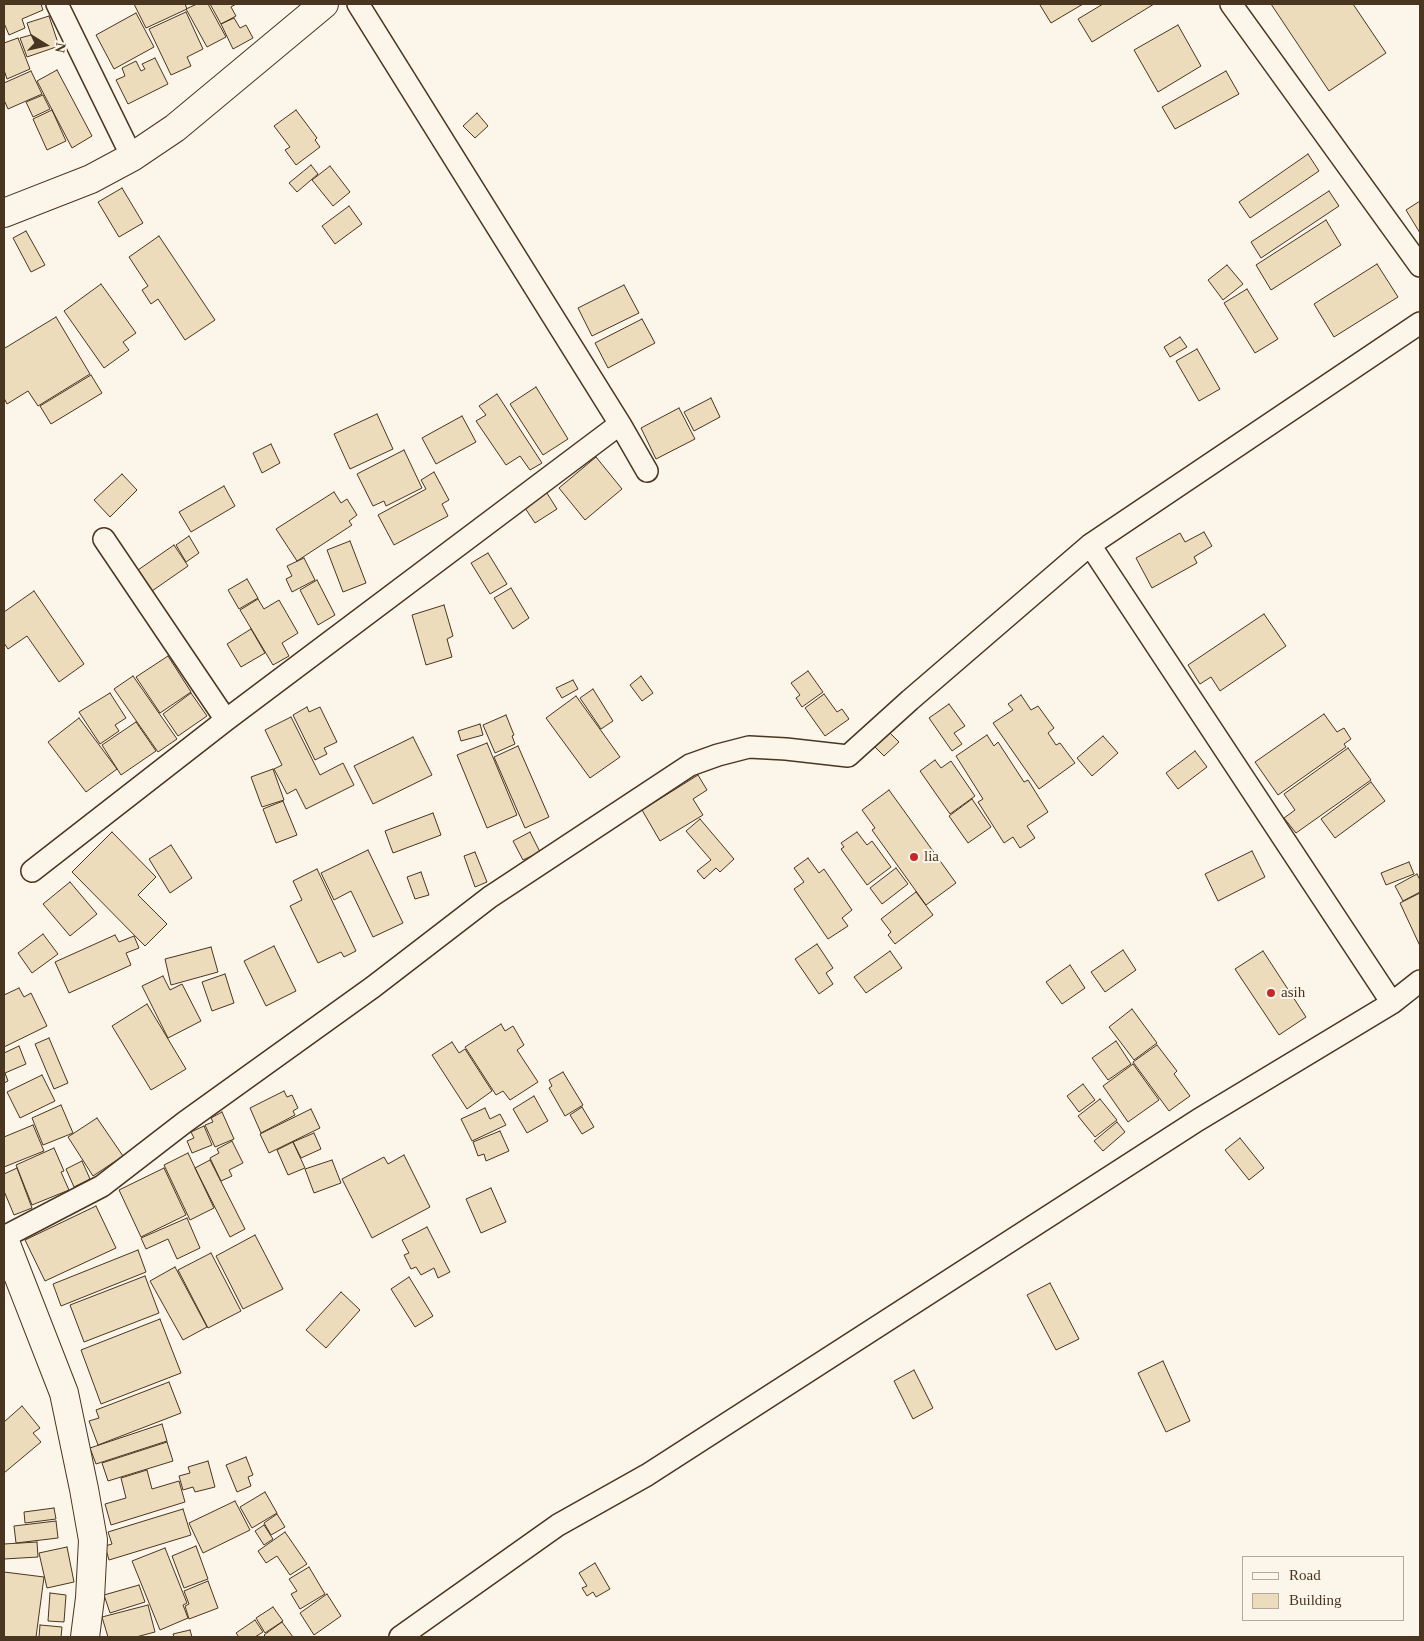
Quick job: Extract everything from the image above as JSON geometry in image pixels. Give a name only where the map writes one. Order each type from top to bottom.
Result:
[{"type":"main road","points":[[4,213],[91,179],[132,157],[175,128],[324,4]]},
{"type":"main road","points":[[4,1238],[64,1393],[84,1489],[93,1540],[90,1598],[85,1637]]},
{"type":"street","points":[[57,4],[132,157]]},
{"type":"street","points":[[358,4],[620,424],[647,471]]},
{"type":"street","points":[[1231,4],[1420,266]]},
{"type":"street","points":[[4,1238],[102,1186],[185,1122],[373,987],[490,897],[690,765],[718,754],[749,747],[848,756],[1090,545],[1420,323]]},
{"type":"street","points":[[32,871],[226,720],[620,424]]},
{"type":"street","points":[[104,539],[226,720]]},
{"type":"street","points":[[1090,545],[1392,1003]]},
{"type":"street","points":[[400,1637],[558,1526],[647,1475],[1198,1120],[1392,1003],[1420,981]]},
{"type":"building","points":[[4,4],[41,4],[43,10],[22,19],[25,28],[9,35],[4,23]]},
{"type":"building","points":[[134,4],[185,4],[187,9],[146,28]]},
{"type":"building","points":[[197,4],[208,4],[226,37],[207,47],[186,9]]},
{"type":"building","points":[[210,4],[236,4],[231,7],[236,16],[221,24]]},
{"type":"building","points":[[1083,4],[1051,23],[1040,5]]},
{"type":"building","points":[[1103,4],[1154,4],[1092,42],[1078,19]]},
{"type":"building","points":[[1271,4],[1353,4],[1386,53],[1329,91]]},
{"type":"building","points":[[186,12],[203,49],[187,57],[191,66],[171,75],[149,29]]},
{"type":"building","points":[[136,13],[154,47],[114,69],[96,35]]},
{"type":"building","points":[[49,16],[59,46],[27,57],[20,38],[31,35],[27,23]]},
{"type":"building","points":[[234,18],[240,28],[246,25],[253,38],[233,49],[221,24]]},
{"type":"building","points":[[1178,25],[1201,66],[1158,92],[1134,50]]},
{"type":"building","points":[[18,38],[30,69],[7,79],[4,70],[4,43]]},
{"type":"building","points":[[155,58],[168,84],[128,104],[116,80],[125,76],[122,68],[136,61],[141,71],[145,69],[142,64]]},
{"type":"building","points":[[57,70],[92,136],[72,148],[37,81]]},
{"type":"building","points":[[31,71],[42,94],[8,109],[4,100],[4,83]]},
{"type":"building","points":[[1226,71],[1239,94],[1175,129],[1162,107]]},
{"type":"building","points":[[43,95],[50,109],[33,117],[26,102]]},
{"type":"building","points":[[52,110],[66,141],[47,150],[33,119]]},
{"type":"building","points":[[296,110],[317,138],[315,140],[320,147],[296,165],[285,150],[290,147],[274,126]]},
{"type":"building","points":[[477,113],[488,126],[475,138],[463,126]]},
{"type":"building","points":[[1308,154],[1319,171],[1250,218],[1239,202]]},
{"type":"building","points":[[311,165],[318,174],[297,192],[289,183]]},
{"type":"building","points":[[330,166],[350,192],[333,206],[312,180]]},
{"type":"building","points":[[122,188],[143,223],[119,237],[98,202]]},
{"type":"building","points":[[1329,191],[1339,206],[1261,258],[1251,242]]},
{"type":"building","points":[[1420,201],[1420,233],[1406,210]]},
{"type":"building","points":[[349,206],[362,224],[335,244],[322,226]]},
{"type":"building","points":[[1326,220],[1341,245],[1271,290],[1256,265]]},
{"type":"building","points":[[26,231],[45,265],[31,272],[13,238]]},
{"type":"building","points":[[159,236],[215,320],[185,340],[158,299],[151,304],[142,290],[148,286],[129,257]]},
{"type":"building","points":[[1377,264],[1398,297],[1334,337],[1314,304]]},
{"type":"building","points":[[1227,265],[1243,284],[1223,300],[1208,280]]},
{"type":"building","points":[[101,284],[136,333],[123,342],[129,350],[104,368],[64,311]]},
{"type":"building","points":[[624,285],[639,313],[592,336],[578,308]]},
{"type":"building","points":[[1247,289],[1278,339],[1255,353],[1224,303]]},
{"type":"building","points":[[56,317],[90,374],[38,406],[28,391],[7,404],[4,398],[4,346],[5,348]]},
{"type":"building","points":[[642,319],[655,343],[608,368],[595,343]]},
{"type":"building","points":[[1180,337],[1187,347],[1170,357],[1164,347]]},
{"type":"building","points":[[1197,349],[1220,389],[1199,401],[1176,361]]},
{"type":"building","points":[[91,375],[102,393],[51,424],[40,406]]},
{"type":"building","points":[[536,387],[568,439],[543,455],[510,404]]},
{"type":"building","points":[[497,394],[542,463],[530,470],[520,456],[506,465],[476,421],[486,415],[479,406]]},
{"type":"building","points":[[711,398],[720,417],[694,431],[684,412]]},
{"type":"building","points":[[679,408],[695,439],[656,459],[641,428]]},
{"type":"building","points":[[377,414],[393,449],[350,469],[334,434]]},
{"type":"building","points":[[462,416],[476,442],[436,464],[422,438]]},
{"type":"building","points":[[271,444],[280,463],[262,473],[253,453]]},
{"type":"building","points":[[404,450],[422,488],[386,506],[384,501],[373,506],[357,474]]},
{"type":"building","points":[[596,457],[622,489],[585,520],[559,488]]},
{"type":"building","points":[[434,472],[449,500],[442,504],[448,516],[394,545],[378,515],[426,489],[421,480]]},
{"type":"building","points":[[122,474],[137,490],[110,517],[94,500]]},
{"type":"building","points":[[224,486],[235,506],[191,532],[179,512]]},
{"type":"building","points":[[545,490],[557,509],[535,523],[523,505]]},
{"type":"building","points":[[334,492],[341,503],[347,499],[357,515],[349,521],[352,525],[297,561],[276,529]]},
{"type":"building","points":[[1204,532],[1212,546],[1194,557],[1197,563],[1152,588],[1136,558],[1180,533],[1185,542]]},
{"type":"building","points":[[189,536],[199,553],[186,562],[176,545]]},
{"type":"building","points":[[350,541],[366,583],[343,592],[327,550]]},
{"type":"building","points":[[174,545],[188,566],[152,591],[138,570]]},
{"type":"building","points":[[488,553],[507,584],[490,594],[471,563]]},
{"type":"building","points":[[304,558],[315,580],[292,592],[286,579],[292,576],[287,566]]},
{"type":"building","points":[[247,579],[258,598],[239,609],[228,590]]},
{"type":"building","points":[[317,580],[335,615],[318,625],[300,590]]},
{"type":"building","points":[[511,588],[529,618],[513,629],[494,598]]},
{"type":"building","points":[[34,591],[84,664],[59,682],[27,636],[8,649],[4,643],[4,612]]},
{"type":"building","points":[[258,599],[264,609],[279,600],[298,633],[282,643],[289,656],[273,665],[240,610]]},
{"type":"building","points":[[444,605],[453,636],[447,639],[452,657],[426,665],[412,615]]},
{"type":"building","points":[[1264,614],[1286,646],[1220,691],[1211,677],[1200,684],[1188,665]]},
{"type":"building","points":[[251,629],[265,653],[241,667],[227,644]]},
{"type":"building","points":[[168,656],[191,692],[160,713],[136,677]]},
{"type":"building","points":[[808,671],[823,692],[802,707],[796,698],[800,695],[791,683]]},
{"type":"building","points":[[133,676],[177,739],[158,752],[114,689]]},
{"type":"building","points":[[641,676],[653,693],[642,701],[630,685]]},
{"type":"building","points":[[573,680],[578,689],[562,698],[556,688]]},
{"type":"building","points":[[593,689],[613,721],[601,729],[580,698]]},
{"type":"building","points":[[110,693],[126,718],[115,725],[119,731],[100,744],[79,712]]},
{"type":"building","points":[[191,693],[207,716],[178,736],[163,714]]},
{"type":"building","points":[[824,694],[837,712],[842,709],[849,719],[825,736],[805,708]]},
{"type":"building","points":[[1021,695],[1031,710],[1038,706],[1054,728],[1048,733],[1056,745],[1060,743],[1075,763],[1039,789],[993,723],[1013,710],[1008,704]]},
{"type":"building","points":[[576,696],[620,757],[590,778],[546,718]]},
{"type":"building","points":[[949,704],[965,726],[954,733],[962,744],[952,751],[929,718]]},
{"type":"building","points":[[307,707],[309,712],[320,707],[337,742],[324,748],[327,754],[315,760],[293,715]]},
{"type":"building","points":[[1324,714],[1337,732],[1344,728],[1351,739],[1344,744],[1346,747],[1278,795],[1255,762]]},
{"type":"building","points":[[506,715],[514,735],[512,736],[515,744],[495,753],[483,725]]},
{"type":"building","points":[[291,717],[320,775],[343,763],[354,785],[306,809],[296,789],[287,794],[274,769],[282,765],[265,730]]},
{"type":"building","points":[[79,718],[117,769],[86,792],[48,742]]},
{"type":"building","points":[[136,722],[156,751],[121,775],[102,745]]},
{"type":"building","points":[[480,724],[483,735],[461,741],[458,731]]},
{"type":"building","points":[[887,730],[899,742],[884,756],[872,744]]},
{"type":"building","points":[[987,735],[994,746],[998,742],[1024,782],[1028,780],[1048,812],[1027,826],[1035,838],[1020,848],[1013,837],[1004,843],[978,802],[983,799],[956,756]]},
{"type":"building","points":[[1103,736],[1118,753],[1092,776],[1077,758]]},
{"type":"building","points":[[413,737],[432,775],[373,804],[354,766]]},
{"type":"building","points":[[487,743],[517,815],[487,828],[457,755]]},
{"type":"building","points":[[518,746],[549,817],[525,828],[494,757]]},
{"type":"building","points":[[1348,748],[1371,780],[1296,833],[1284,818],[1295,810],[1284,794]]},
{"type":"building","points":[[1195,751],[1207,767],[1178,789],[1166,773]]},
{"type":"building","points":[[935,760],[941,768],[951,761],[975,796],[950,814],[920,771]]},
{"type":"building","points":[[273,769],[284,800],[262,807],[251,777]]},
{"type":"building","points":[[698,775],[707,790],[693,799],[703,815],[660,841],[642,810]]},
{"type":"building","points":[[1371,782],[1385,801],[1335,838],[1321,819]]},
{"type":"building","name":"lia","points":[[889,790],[956,883],[926,905],[872,830],[875,828],[862,810]]},
{"type":"building","points":[[972,799],[991,827],[968,843],[949,816]]},
{"type":"building","points":[[283,801],[297,835],[276,843],[263,809]]},
{"type":"building","points":[[433,813],[441,835],[393,853],[385,831]]},
{"type":"building","points":[[700,819],[734,859],[720,872],[716,868],[704,879],[697,871],[711,860],[686,831]]},
{"type":"building","points":[[112,832],[156,877],[138,895],[167,924],[145,946],[72,872]]},
{"type":"building","points":[[530,832],[540,852],[523,860],[513,841]]},
{"type":"building","points":[[857,832],[867,845],[872,841],[891,867],[867,885],[841,849],[844,847],[841,843]]},
{"type":"building","points":[[171,845],[192,878],[170,893],[149,859]]},
{"type":"building","points":[[368,850],[403,923],[373,937],[351,891],[334,900],[321,873]]},
{"type":"building","points":[[1252,851],[1265,877],[1218,901],[1205,874]]},
{"type":"building","points":[[475,852],[487,882],[475,887],[464,856]]},
{"type":"building","points":[[808,858],[819,873],[824,869],[852,910],[842,918],[848,926],[828,939],[794,889],[804,882],[794,868]]},
{"type":"building","points":[[1409,862],[1414,874],[1386,885],[1381,873]]},
{"type":"building","points":[[896,868],[908,884],[882,904],[870,888]]},
{"type":"building","points":[[317,869],[356,951],[344,957],[341,952],[318,963],[290,906],[302,900],[293,881]]},
{"type":"building","points":[[421,872],[429,895],[415,899],[407,877]]},
{"type":"building","points":[[1417,874],[1420,880],[1420,892],[1403,901],[1395,886]]},
{"type":"building","points":[[70,882],[97,914],[70,936],[43,904]]},
{"type":"building","points":[[916,892],[933,915],[895,944],[888,935],[891,932],[881,919]]},
{"type":"building","points":[[1420,893],[1420,946],[1400,903]]},
{"type":"building","points":[[43,934],[58,954],[32,973],[18,953]]},
{"type":"building","points":[[115,935],[119,942],[134,936],[139,948],[126,953],[131,965],[69,993],[55,962]]},
{"type":"building","points":[[817,944],[833,968],[826,973],[833,984],[819,994],[795,959]]},
{"type":"building","points":[[274,946],[296,991],[266,1006],[244,961]]},
{"type":"building","points":[[211,947],[218,972],[171,985],[165,959]]},
{"type":"building","points":[[1123,950],[1136,970],[1105,992],[1091,972]]},
{"type":"building","points":[[890,951],[902,968],[866,993],[854,977]]},
{"type":"building","name":"asih","points":[[1263,951],[1306,1017],[1279,1035],[1235,969]]},
{"type":"building","points":[[1070,965],[1085,988],[1062,1004],[1046,982]]},
{"type":"building","points":[[225,974],[234,1003],[212,1011],[202,982]]},
{"type":"building","points":[[163,976],[170,990],[182,984],[201,1021],[168,1038],[142,986]]},
{"type":"building","points":[[19,988],[24,997],[31,993],[47,1026],[4,1047],[4,995]]},
{"type":"building","points":[[147,1004],[186,1069],[151,1090],[112,1026]]},
{"type":"building","points":[[1132,1009],[1157,1043],[1134,1060],[1109,1027]]},
{"type":"building","points":[[501,1024],[505,1031],[513,1026],[524,1045],[517,1050],[538,1082],[510,1100],[503,1091],[496,1095],[465,1047]]},
{"type":"building","points":[[49,1038],[68,1083],[54,1089],[35,1044]]},
{"type":"building","points":[[1116,1041],[1131,1064],[1108,1080],[1092,1058]]},
{"type":"building","points":[[452,1042],[459,1053],[465,1049],[492,1091],[467,1109],[432,1055]]},
{"type":"building","points":[[1157,1045],[1177,1071],[1174,1074],[1190,1096],[1169,1111],[1133,1062]]},
{"type":"building","points":[[19,1046],[26,1064],[5,1073],[8,1081],[4,1083],[4,1053]]},
{"type":"building","points":[[1133,1064],[1159,1100],[1128,1122],[1103,1086]]},
{"type":"building","points":[[563,1072],[583,1105],[565,1116],[549,1088],[552,1086],[549,1080]]},
{"type":"building","points":[[42,1075],[55,1101],[20,1118],[7,1092]]},
{"type":"building","points":[[1083,1084],[1095,1100],[1079,1112],[1067,1096]]},
{"type":"building","points":[[284,1091],[287,1097],[292,1095],[298,1108],[293,1111],[295,1115],[261,1133],[250,1108]]},
{"type":"building","points":[[534,1096],[548,1121],[527,1133],[513,1109]]},
{"type":"building","points":[[1100,1099],[1117,1120],[1095,1137],[1078,1116]]},
{"type":"building","points":[[61,1105],[73,1133],[43,1145],[32,1118]]},
{"type":"building","points":[[582,1107],[594,1127],[582,1134],[570,1115]]},
{"type":"building","points":[[485,1108],[490,1119],[500,1114],[506,1125],[472,1141],[461,1119]]},
{"type":"building","points":[[311,1109],[320,1128],[269,1153],[260,1134]]},
{"type":"building","points":[[222,1112],[234,1139],[215,1147],[205,1125],[213,1122],[211,1118]]},
{"type":"building","points":[[97,1118],[123,1156],[93,1176],[68,1137]]},
{"type":"building","points":[[1117,1122],[1125,1132],[1103,1151],[1094,1141]]},
{"type":"building","points":[[33,1125],[44,1151],[4,1167],[4,1137]]},
{"type":"building","points":[[204,1126],[212,1145],[192,1153],[187,1141],[194,1138],[191,1132]]},
{"type":"building","points":[[500,1131],[509,1151],[486,1161],[484,1154],[478,1156],[473,1142]]},
{"type":"building","points":[[314,1133],[321,1149],[301,1158],[293,1142]]},
{"type":"building","points":[[1240,1138],[1264,1168],[1249,1180],[1225,1150]]},
{"type":"building","points":[[232,1141],[243,1163],[229,1170],[232,1176],[221,1181],[210,1158],[219,1153],[217,1149]]},
{"type":"building","points":[[293,1142],[305,1168],[288,1175],[277,1150]]},
{"type":"building","points":[[54,1148],[64,1171],[61,1172],[69,1190],[32,1205],[16,1165]]},
{"type":"building","points":[[188,1153],[214,1208],[190,1220],[164,1165]]},
{"type":"building","points":[[404,1155],[430,1207],[372,1238],[342,1179],[384,1157],[388,1164]]},
{"type":"building","points":[[210,1160],[245,1229],[230,1237],[195,1168]]},
{"type":"building","points":[[332,1160],[341,1183],[314,1193],[305,1169]]},
{"type":"building","points":[[82,1161],[90,1179],[74,1187],[66,1169]]},
{"type":"building","points":[[17,1168],[32,1208],[14,1215],[4,1191],[4,1174]]},
{"type":"building","points":[[164,1168],[186,1215],[141,1237],[119,1190]]},
{"type":"building","points":[[491,1188],[506,1222],[481,1233],[466,1199]]},
{"type":"building","points":[[96,1206],[116,1248],[45,1281],[25,1240]]},
{"type":"building","points":[[187,1218],[200,1248],[177,1259],[168,1239],[146,1249],[141,1238]]},
{"type":"building","points":[[427,1227],[450,1272],[438,1278],[434,1268],[421,1275],[416,1267],[411,1269],[404,1255],[409,1253],[402,1240]]},
{"type":"building","points":[[255,1235],[283,1289],[243,1309],[216,1256]]},
{"type":"building","points":[[138,1250],[146,1272],[61,1306],[53,1284]]},
{"type":"building","points":[[211,1253],[241,1311],[208,1328],[178,1270]]},
{"type":"building","points":[[175,1267],[207,1327],[183,1340],[150,1281]]},
{"type":"building","points":[[145,1276],[159,1313],[84,1342],[70,1305]]},
{"type":"building","points":[[409,1277],[433,1316],[415,1327],[391,1289]]},
{"type":"building","points":[[1050,1283],[1079,1339],[1056,1350],[1027,1295]]},
{"type":"building","points":[[341,1292],[360,1310],[326,1348],[306,1330]]},
{"type":"building","points":[[160,1319],[181,1373],[101,1404],[81,1350]]},
{"type":"building","points":[[1163,1361],[1190,1421],[1166,1432],[1138,1373]]},
{"type":"building","points":[[914,1370],[933,1408],[913,1419],[894,1381]]},
{"type":"building","points":[[169,1382],[181,1413],[98,1445],[89,1421],[99,1418],[96,1410]]},
{"type":"building","points":[[22,1406],[40,1428],[33,1433],[41,1442],[4,1473],[4,1422]]},
{"type":"building","points":[[162,1424],[167,1441],[96,1464],[90,1448]]},
{"type":"building","points":[[167,1442],[173,1461],[108,1481],[102,1463]]},
{"type":"building","points":[[246,1457],[253,1475],[248,1477],[251,1486],[237,1492],[226,1465]]},
{"type":"building","points":[[208,1461],[215,1487],[195,1492],[193,1487],[183,1490],[179,1476],[190,1473],[188,1467]]},
{"type":"building","points":[[147,1470],[152,1489],[179,1481],[185,1502],[111,1525],[105,1504],[126,1498],[121,1478]]},
{"type":"building","points":[[265,1492],[277,1513],[252,1528],[240,1507]]},
{"type":"building","points":[[235,1501],[250,1530],[203,1553],[189,1523]]},
{"type":"building","points":[[54,1508],[56,1519],[25,1523],[24,1512]]},
{"type":"building","points":[[183,1509],[191,1535],[109,1560],[105,1546],[112,1544],[108,1532]]},
{"type":"building","points":[[277,1514],[285,1527],[271,1535],[264,1523]]},
{"type":"building","points":[[56,1521],[58,1538],[16,1543],[14,1526]]},
{"type":"building","points":[[264,1525],[273,1539],[264,1545],[255,1531]]},
{"type":"building","points":[[285,1532],[307,1564],[290,1575],[277,1556],[266,1563],[258,1551]]},
{"type":"building","points":[[37,1542],[38,1557],[4,1559],[4,1544]]},
{"type":"building","points":[[196,1546],[208,1579],[184,1588],[172,1556]]},
{"type":"building","points":[[67,1547],[74,1582],[47,1588],[39,1553]]},
{"type":"building","points":[[165,1548],[187,1603],[183,1605],[188,1618],[160,1630],[132,1561]]},
{"type":"building","points":[[595,1563],[610,1589],[596,1597],[593,1592],[587,1596],[582,1588],[587,1586],[579,1573]]},
{"type":"building","points":[[309,1567],[325,1594],[300,1609],[291,1594],[297,1591],[289,1579]]},
{"type":"building","points":[[4,1572],[44,1577],[36,1637],[4,1637]]},
{"type":"building","points":[[208,1581],[218,1608],[189,1619],[185,1606],[189,1604],[184,1591]]},
{"type":"building","points":[[139,1585],[145,1602],[110,1613],[104,1595]]},
{"type":"building","points":[[50,1593],[66,1595],[64,1622],[48,1621]]},
{"type":"building","points":[[327,1594],[341,1616],[314,1635],[300,1613]]},
{"type":"building","points":[[148,1605],[155,1632],[136,1637],[108,1637],[102,1617]]},
{"type":"building","points":[[273,1607],[283,1621],[265,1633],[256,1618]]},
{"type":"building","points":[[255,1620],[263,1632],[255,1637],[239,1637],[236,1633]]},
{"type":"building","points":[[282,1622],[293,1637],[266,1637],[264,1635]]},
{"type":"building","points":[[40,1625],[62,1627],[61,1637],[39,1637]]},
{"type":"building","points":[[190,1630],[192,1637],[174,1637],[173,1634]]},
{"type":"place","name":"lia","points":[[914,857]]},
{"type":"place","name":"asih","points":[[1271,993]]}]
